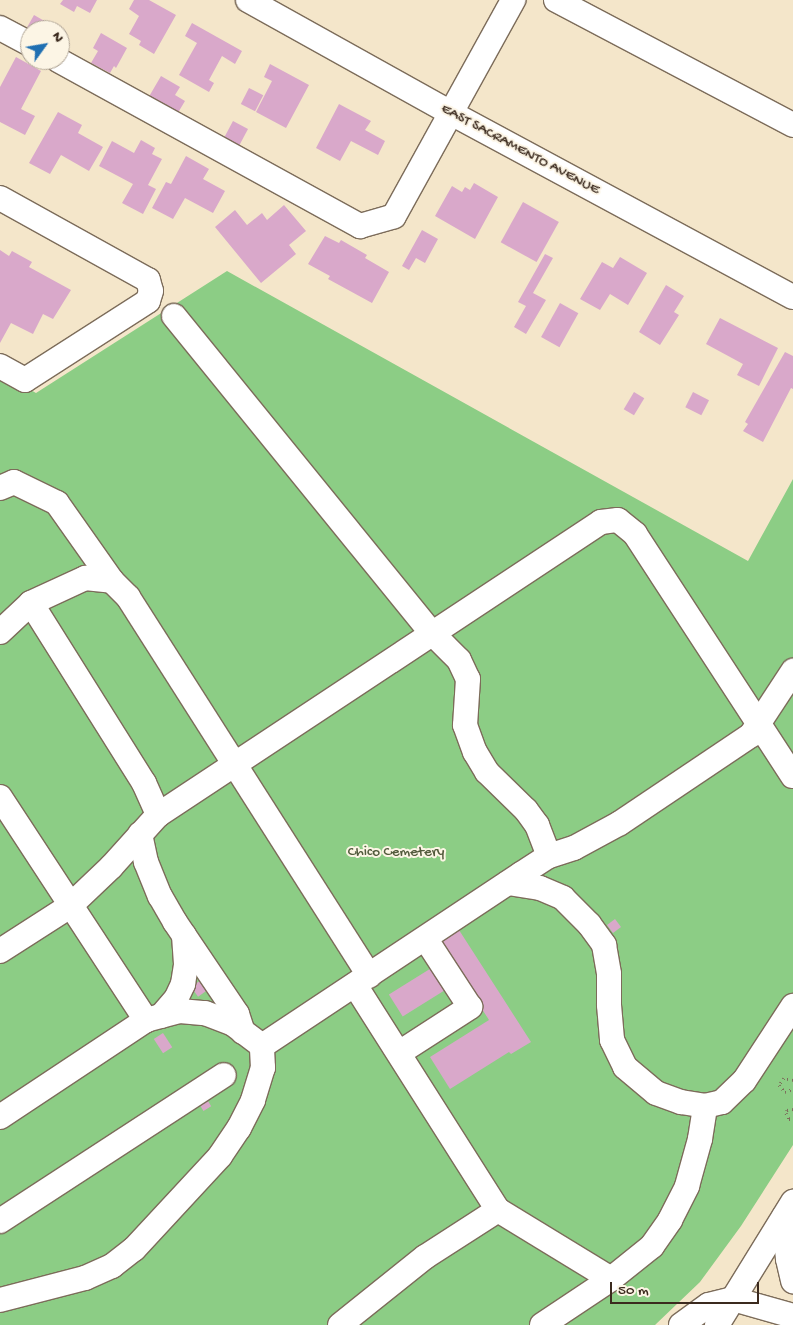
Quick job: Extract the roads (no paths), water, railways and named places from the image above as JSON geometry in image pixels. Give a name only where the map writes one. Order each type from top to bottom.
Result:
[{"type":"street","name":"EAST SACRAMENTO AVENUE","points":[[248,0],[451,113],[793,297]]},
{"type":"street","points":[[70,67],[360,226],[394,216],[513,0]]},
{"type":"street","points":[[556,0],[793,126]]},
{"type":"street","points":[[0,28],[20,39]]},
{"type":"street","points":[[0,198],[148,280],[151,291],[148,301],[24,380],[0,366]]},
{"type":"street","points":[[174,316],[432,633],[459,660],[468,679],[465,725],[475,752],[487,772],[526,810],[537,825],[549,856]]},
{"type":"street","points":[[0,488],[14,482],[57,503],[112,581],[128,597],[235,765],[362,980],[399,1053],[498,1210],[611,1279]]},
{"type":"street","points":[[0,951],[70,906],[111,866],[158,815],[601,522],[618,520],[635,534],[793,776]]},
{"type":"street","points":[[0,632],[31,603],[85,578],[112,581]]},
{"type":"street","points":[[31,603],[144,783],[158,815]]},
{"type":"street","points":[[262,1046],[549,856],[574,848],[620,823],[750,735],[793,671]]},
{"type":"street","points":[[0,797],[70,906],[153,1018]]},
{"type":"street","points":[[140,834],[146,862],[160,896],[237,1014],[243,1032]]},
{"type":"street","points":[[508,883],[540,888],[563,898],[589,924],[604,945],[610,974],[609,1005],[612,1040],[625,1067],[656,1093],[681,1102],[705,1106],[722,1102],[744,1081],[793,1006]]},
{"type":"street","points":[[0,1117],[153,1018],[176,999],[183,984],[186,964],[184,935]]},
{"type":"street","points":[[399,1053],[470,1007],[425,938]]},
{"type":"street","points":[[153,1018],[180,1011],[205,1013],[233,1024],[262,1046]]},
{"type":"street","points":[[0,1300],[85,1278],[112,1266],[134,1249],[220,1156],[239,1128],[253,1100],[263,1068],[262,1046]]},
{"type":"street","points":[[0,1221],[224,1075]]},
{"type":"street","points":[[542,1325],[611,1279],[652,1246],[670,1220],[687,1186],[700,1140],[705,1106]]},
{"type":"street","points":[[340,1325],[425,1257],[498,1210]]},
{"type":"street","points":[[788,1210],[788,1259],[793,1281]]},
{"type":"street","points":[[717,1325],[788,1210]]},
{"type":"street","points":[[681,1325],[710,1304],[732,1299],[793,1316]]},
{"type":"park label","name":"Chico Cemetery","points":[[396,853]]}]
